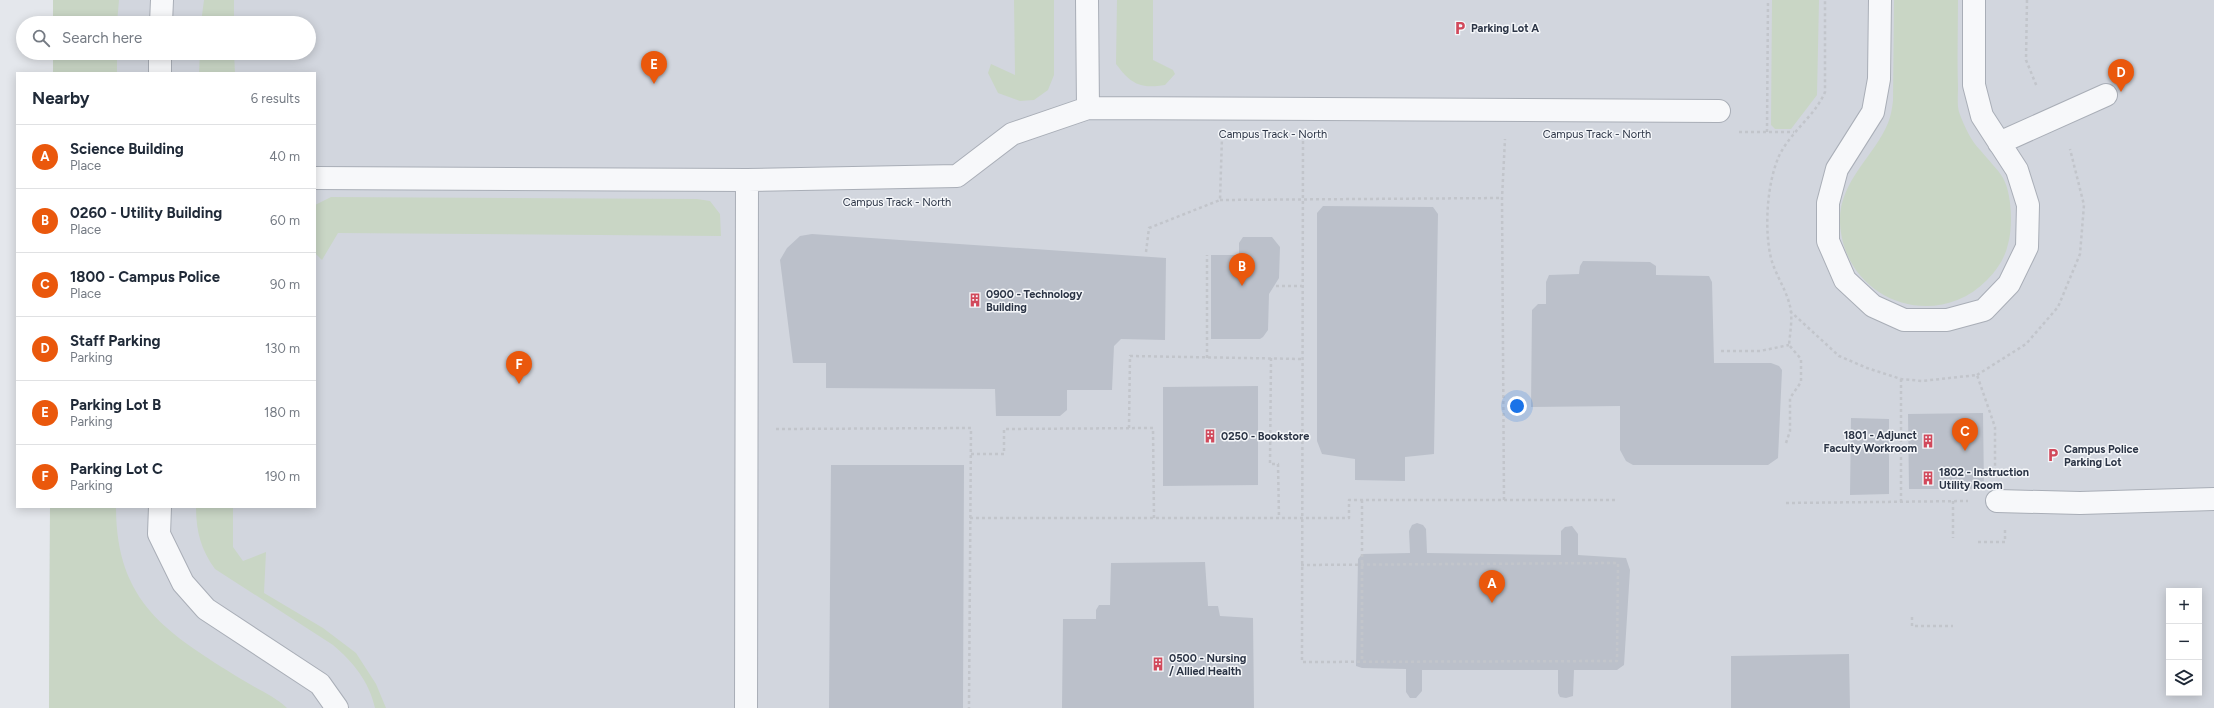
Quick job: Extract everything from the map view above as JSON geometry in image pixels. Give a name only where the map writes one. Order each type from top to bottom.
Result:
[{"type":"lane","points":[[161,16],[162,0]]},
{"type":"lane","points":[[1087,0],[1088,108]]},
{"type":"lane","points":[[1880,0],[1879,78],[1873,112],[1837,169],[1828,203],[1828,242],[1845,280],[1873,306],[1904,320],[1947,320],[1984,310],[2009,284],[2027,247],[2028,206],[2017,170],[1982,116],[1974,85],[1974,0]]},
{"type":"lane","points":[[160,60],[160,72]]},
{"type":"lane","points":[[1999,143],[2106,94]]},
{"type":"lane","points":[[316,178],[747,180],[958,176],[1012,134],[1088,108],[1719,110]]},
{"type":"lane","points":[[746,708],[747,180]]},
{"type":"lane","points":[[1997,501],[2080,503],[2214,499]]},
{"type":"lane","points":[[160,508],[160,534],[183,584],[206,609],[320,684],[337,708]]},
{"type":"path","points":[[1767,132],[1768,0]]},
{"type":"path","points":[[1786,443],[1790,431],[1790,398],[1801,382],[1801,359],[1789,345],[1790,306],[1771,258],[1767,234],[1767,204],[1779,157],[1794,132],[1820,104],[1825,92],[1825,0]]},
{"type":"path","points":[[2027,0],[2026,60],[2037,86]]},
{"type":"path","points":[[1736,132],[1794,132]]},
{"type":"path","name":"Campus Track - North","points":[[1220,200],[1222,134],[1229,134]]},
{"type":"path","points":[[1301,565],[1618,564],[1617,661],[1302,662],[1301,565],[1301,518],[1303,134]]},
{"type":"path","points":[[1504,500],[1502,198],[1505,134]]},
{"type":"path","points":[[1790,311],[1839,356],[1901,379],[1922,381],[1977,375],[2026,344],[2049,318],[2058,307],[2080,254],[2084,206],[2070,149]]},
{"type":"path","points":[[1146,252],[1149,228],[1220,200],[1303,198],[1502,198]]},
{"type":"path","points":[[1207,255],[1207,358]]},
{"type":"path","points":[[1276,286],[1302,286]]},
{"type":"path","points":[[1721,351],[1760,351],[1789,345]]},
{"type":"path","points":[[1129,428],[1130,356],[1302,359]]},
{"type":"path","points":[[1271,358],[1270,464],[1278,464],[1279,518]]},
{"type":"path","points":[[1977,375],[1995,427],[1995,476]]},
{"type":"path","points":[[1901,379],[1901,502]]},
{"type":"path","points":[[774,429],[971,428],[969,708]]},
{"type":"path","points":[[971,454],[1004,454],[1004,429],[1153,428],[1154,518]]},
{"type":"path","points":[[970,518],[1349,518],[1349,500],[1615,500]]},
{"type":"path","points":[[1362,500],[1362,662]]},
{"type":"path","points":[[1953,501],[1953,538]]},
{"type":"path","points":[[1786,503],[1997,501],[2005,510],[2005,542],[1978,542]]},
{"type":"path","points":[[1912,617],[1912,626],[1953,626]]},
{"type":"shaded area","points":[[53,0],[2214,0],[2214,708],[49,708],[50,508],[316,508],[316,72],[53,72],[53,60],[316,60],[316,16],[53,16]]},
{"type":"green space","points":[[53,0],[119,0],[118,16],[53,16]]},
{"type":"green space","points":[[204,0],[234,0],[234,16],[202,16]]},
{"type":"green space","points":[[1014,0],[1054,0],[1054,75],[1048,90],[1034,100],[1020,101],[998,93],[988,73],[991,64],[1015,75]]},
{"type":"green space","points":[[1117,0],[1153,0],[1153,60],[1173,70],[1175,74],[1165,85],[1149,86],[1137,84],[1126,76],[1116,64]]},
{"type":"green space","points":[[1772,0],[1819,0],[1817,95],[1791,129],[1775,129],[1771,125]]},
{"type":"green space","points":[[1894,0],[1958,0],[1959,112],[1974,143],[2003,178],[2010,201],[2011,229],[2007,249],[2003,259],[1987,280],[1966,296],[1942,305],[1918,306],[1895,300],[1874,288],[1857,271],[1845,249],[1840,222],[1841,207],[1845,194],[1858,170],[1882,135],[1891,115],[1893,101]]},
{"type":"green space","points":[[53,60],[117,60],[117,72],[53,72]]},
{"type":"green space","points":[[200,60],[234,60],[235,72],[199,72]]},
{"type":"green space","points":[[331,197],[697,199],[710,201],[720,214],[721,236],[338,233],[322,260],[316,254],[316,204]]},
{"type":"green space","points":[[50,508],[116,508],[118,540],[125,568],[136,591],[151,612],[169,630],[190,646],[287,708],[49,708]]},
{"type":"green space","points":[[196,508],[233,508],[233,547],[243,561],[266,552],[264,593],[323,628],[356,653],[376,684],[386,708],[375,708],[369,689],[359,673],[347,658],[333,645],[215,569],[206,555],[200,540]]},
{"type":"building","points":[[1323,206],[1433,207],[1438,214],[1434,454],[1405,457],[1405,481],[1355,480],[1355,459],[1322,454],[1317,441],[1317,213]]},
{"type":"building","name":"0900 - Technology Building","points":[[812,234],[1166,258],[1165,340],[1121,339],[1114,346],[1112,390],[1067,390],[1067,410],[1060,416],[996,416],[995,389],[826,388],[826,363],[793,363],[780,260],[787,248],[800,236]]},
{"type":"building","points":[[1243,237],[1272,237],[1280,247],[1279,278],[1269,294],[1268,330],[1260,339],[1211,339],[1211,255],[1239,255],[1239,243]]},
{"type":"building","points":[[1583,261],[1650,262],[1656,266],[1656,275],[1709,276],[1712,282],[1714,363],[1771,363],[1779,366],[1782,370],[1778,458],[1768,465],[1633,465],[1626,461],[1620,450],[1620,406],[1531,407],[1532,310],[1538,304],[1546,304],[1546,282],[1549,275],[1579,274],[1580,266]]},
{"type":"building","name":"0250 - Bookstore","points":[[1258,386],[1258,485],[1163,486],[1163,387]]},
{"type":"building","points":[[1983,413],[1984,489],[1909,489],[1908,414]]},
{"type":"building","points":[[1851,418],[1889,419],[1889,494],[1850,495]]},
{"type":"building","points":[[831,465],[964,465],[963,708],[829,708]]},
{"type":"building","points":[[1417,523],[1423,525],[1426,529],[1427,553],[1561,555],[1561,531],[1565,527],[1572,526],[1578,534],[1578,555],[1626,558],[1630,570],[1624,665],[1617,670],[1574,670],[1573,696],[1566,698],[1560,697],[1558,693],[1558,670],[1422,670],[1422,691],[1416,698],[1410,698],[1406,692],[1406,669],[1362,668],[1356,666],[1358,559],[1362,554],[1410,553],[1409,531],[1412,525]]},
{"type":"building","name":"0500 - Nursing / Allied Health","points":[[1205,562],[1208,606],[1218,606],[1220,616],[1253,618],[1254,708],[1062,708],[1063,619],[1096,619],[1096,610],[1099,605],[1110,605],[1111,563]]},
{"type":"building","points":[[1849,654],[1850,708],[1731,708],[1731,656]]},
{"type":"place","name":"Parking Lot A","points":[[1460,28]]},
{"type":"place","name":"Parking Lot B","points":[[654,84]]},
{"type":"place","name":"Staff Parking","points":[[2121,92]]},
{"type":"place","name":"0260 - Utility Building","points":[[1242,286]]},
{"type":"place","name":"0900 - Technology Building","points":[[975,300]]},
{"type":"place","name":"Parking Lot C","points":[[519,384]]},
{"type":"place","name":"0250 - Bookstore","points":[[1210,436]]},
{"type":"place","name":"1801 - Adjunct Faculty Workroom","points":[[1928,441]]},
{"type":"place","name":"1800 - Campus Police","points":[[1965,451]]},
{"type":"place","name":"Campus Police Parking Lot","points":[[2053,455]]},
{"type":"place","name":"1802 - Instruction Utility Room","points":[[1928,478]]},
{"type":"place","name":"Science Building","points":[[1492,603]]},
{"type":"place","name":"0500 - Nursing / Allied Health","points":[[1158,664]]}]
